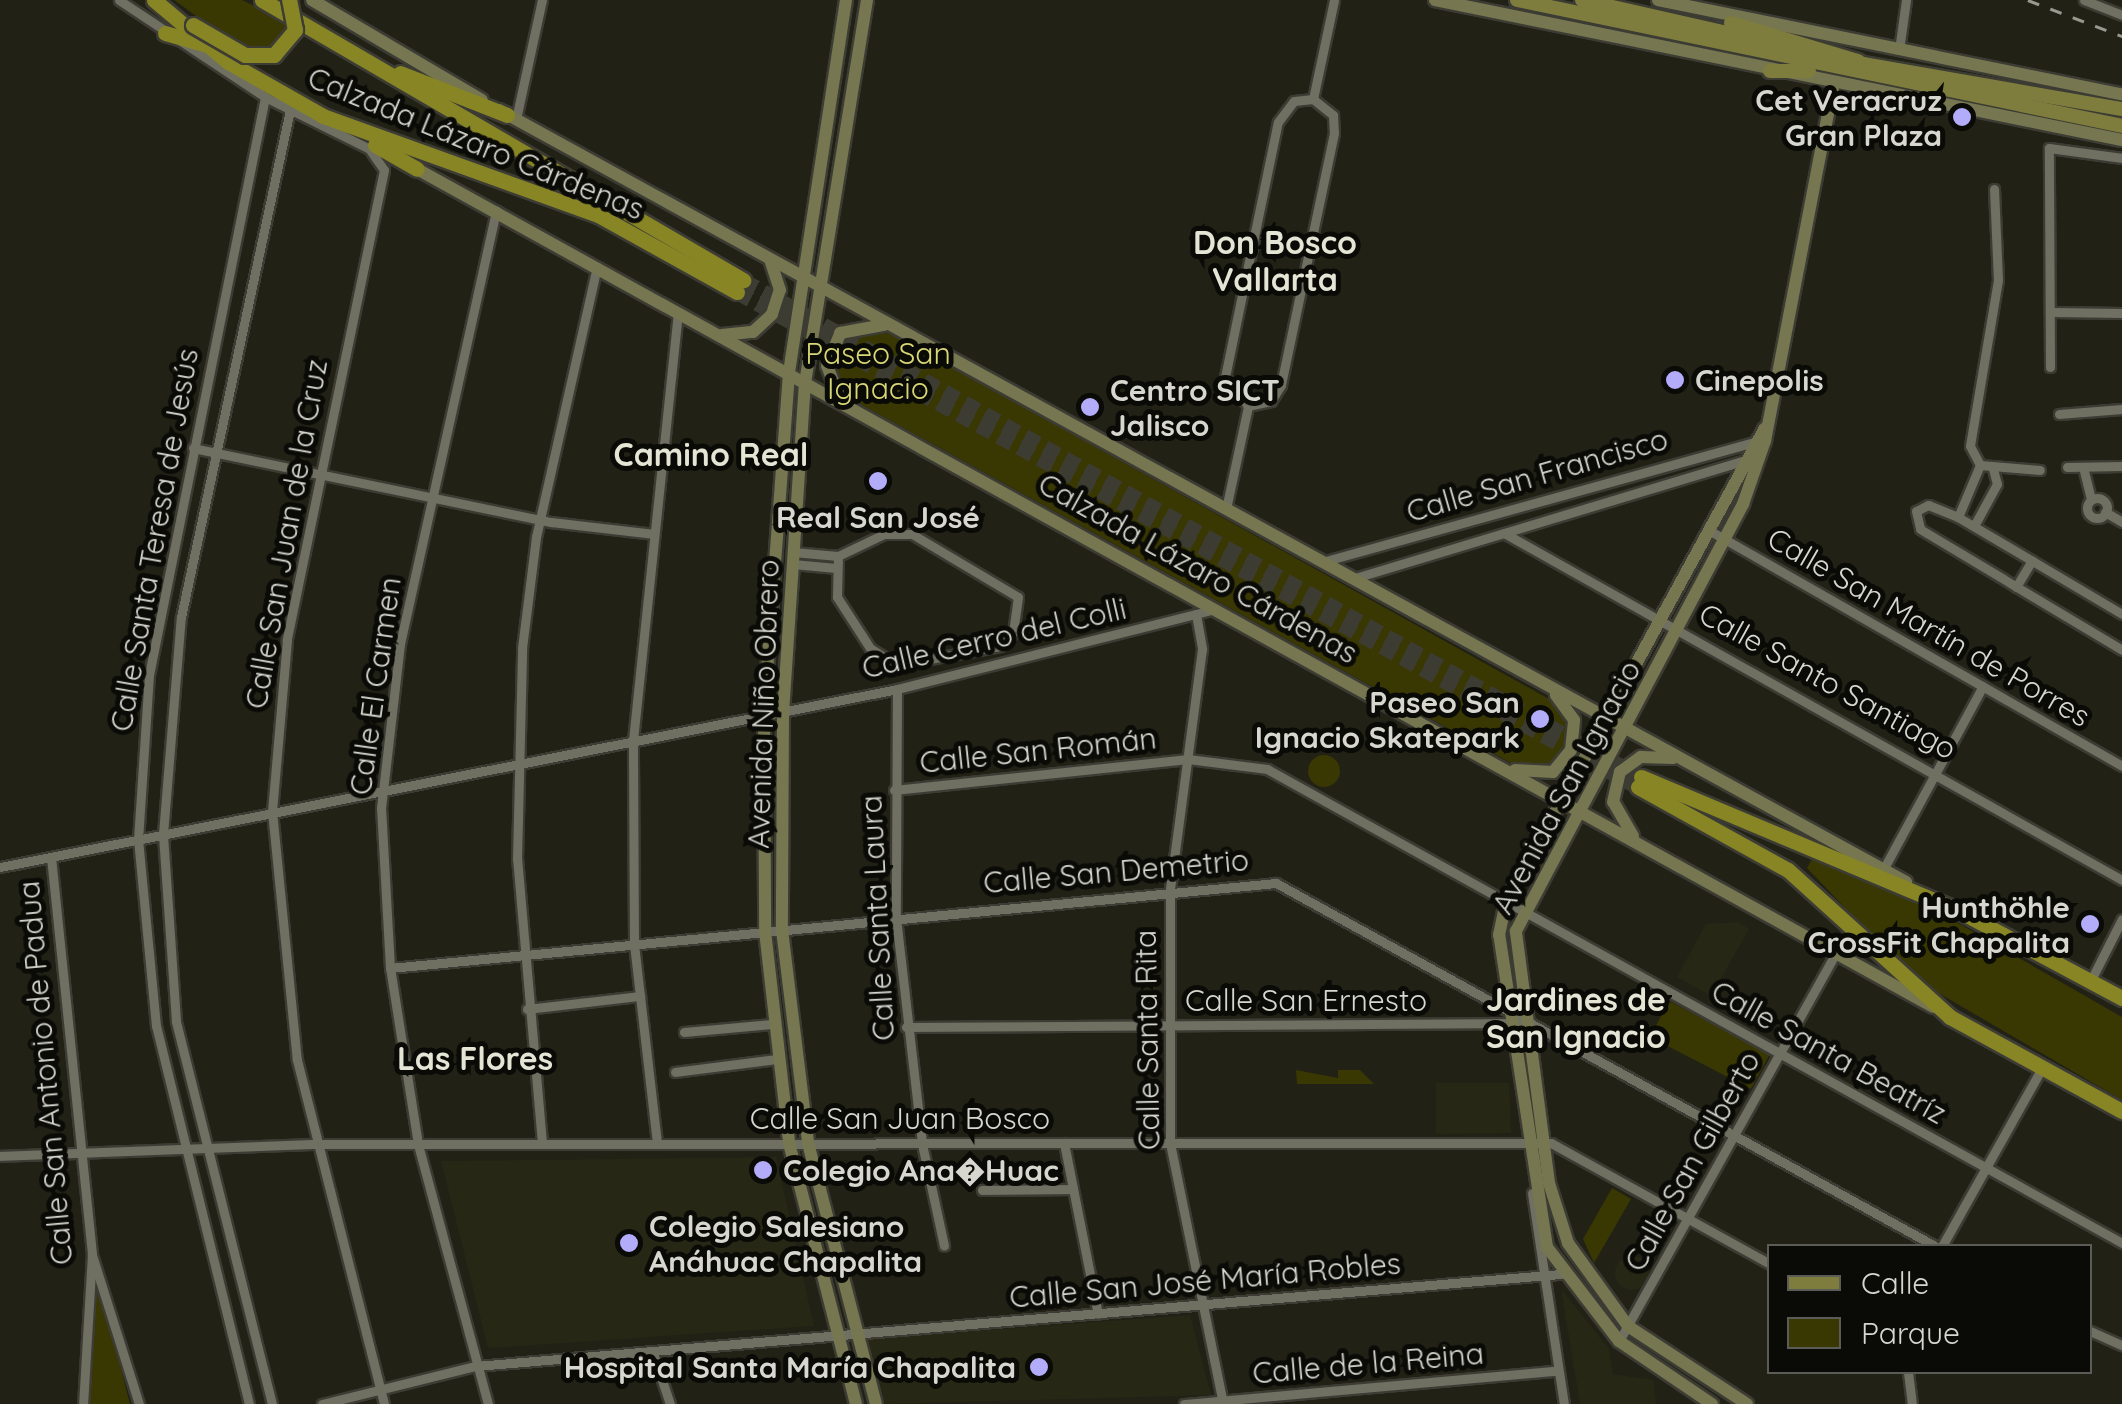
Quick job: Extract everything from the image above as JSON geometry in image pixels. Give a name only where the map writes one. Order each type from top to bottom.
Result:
[{"type":"highway","points":[[154,0],[245,55],[274,55],[295,30],[289,0]]},
{"type":"highway","name":"Calzada Lázaro Cárdenas","points":[[154,0],[208,45],[323,116],[598,216],[740,286],[354,55],[314,22],[262,0]]},
{"type":"highway","points":[[165,34],[208,45]]},
{"type":"highway","points":[[354,55],[512,117]]},
{"type":"highway","points":[[323,116],[418,169]]},
{"type":"highway","name":"Calzada Lázaro Cárdenas","points":[[2122,998],[1957,910],[1639,782],[1788,870],[1950,1017],[2122,1111]]},
{"type":"main road","points":[[1517,0],[1833,78]]},
{"type":"main road","points":[[1582,0],[1863,64],[2122,109]]},
{"type":"main road","points":[[1620,0],[1655,4]]},
{"type":"main road","points":[[1731,23],[1844,50],[1863,64]]},
{"type":"main road","points":[[1770,71],[2122,126]]},
{"type":"street","points":[[119,0],[265,97],[370,150],[418,169]]},
{"type":"street","name":"Calzada Lázaro Cárdenas","points":[[312,0],[512,117],[1957,910]]},
{"type":"street","points":[[512,117],[542,0]]},
{"type":"street","name":"Avenida Niño Obrero","points":[[846,0],[789,373],[764,714],[765,931],[772,1024],[789,1143],[834,1337],[856,1404]]},
{"type":"street","name":"Avenida Niño Obrero","points":[[867,0],[817,285],[805,382],[783,711],[782,930],[808,1143],[853,1336],[876,1404]]},
{"type":"street","points":[[1313,98],[1334,0]]},
{"type":"street","points":[[1435,0],[1770,71]]},
{"type":"street","points":[[1899,50],[1906,0]]},
{"type":"street","points":[[2084,0],[2122,14]]},
{"type":"street","points":[[1655,4],[2122,94]]},
{"type":"street","points":[[1833,78],[2122,140]]},
{"type":"street","name":"Avenida San Ignacio","points":[[1747,1404],[1628,1326],[1568,1243],[1542,1143],[1516,930],[1522,911],[1726,540],[1762,437],[1833,78]]},
{"type":"street","name":"Calle Santa Teresa de Jesús","points":[[249,1404],[182,1150],[149,980],[138,840],[149,675],[265,97]]},
{"type":"street","points":[[1313,98],[1332,115],[1334,133],[1285,366],[1271,401],[1248,406],[1225,378],[1278,122],[1294,100],[1313,98]]},
{"type":"street","name":"Calle Santa Teresa de Jesús","points":[[272,1404],[204,1149],[176,1021],[163,834],[172,677],[290,110]]},
{"type":"street","points":[[2050,368],[2053,312],[2044,219],[2049,148],[2122,158]]},
{"type":"street","name":"Calle San Juan de la Cruz","points":[[370,150],[384,170],[287,640],[272,810],[283,978],[314,1144],[384,1404]]},
{"type":"street","name":"Calzada Lázaro Cárdenas","points":[[418,169],[1950,1017]]},
{"type":"street","points":[[1994,190],[1998,280],[1970,446],[1980,464],[1993,469],[2040,470]]},
{"type":"street","name":"Calle El Carmen","points":[[488,1404],[418,1144],[390,968],[382,790],[432,498],[496,211]]},
{"type":"street","points":[[720,335],[753,332],[772,314],[780,281],[768,258]]},
{"type":"street","points":[[542,1144],[522,955],[519,764],[540,520],[597,267]]},
{"type":"street","points":[[657,1143],[634,944],[633,740],[678,312]]},
{"type":"street","points":[[2053,312],[2122,313]]},
{"type":"street","points":[[843,403],[828,366],[840,334],[891,326]]},
{"type":"street","points":[[1226,509],[1248,406]]},
{"type":"street","points":[[2059,414],[2122,408]]},
{"type":"street","name":"Calle San Francisco","points":[[1322,562],[1762,437]]},
{"type":"street","points":[[194,448],[540,520],[654,534]]},
{"type":"street","name":"Avenida San Ignacio","points":[[1712,1404],[1619,1342],[1561,1274],[1532,1193],[1499,935],[1506,902],[1754,458]]},
{"type":"street","name":"Calle San Francisco","points":[[1355,578],[1754,458]]},
{"type":"street","points":[[1958,517],[1980,464]]},
{"type":"street","points":[[2067,467],[2122,466]]},
{"type":"street","points":[[2083,467],[2091,500],[2090,515],[2106,512]]},
{"type":"street","points":[[1974,526],[1997,484],[1993,469]]},
{"type":"street","points":[[1581,487],[1593,504]]},
{"type":"street","points":[[2091,500],[2122,522]]},
{"type":"street","points":[[2122,614],[1958,517],[1928,504],[1914,519],[2016,587],[2122,650]]},
{"type":"street","points":[[1442,527],[1447,548]]},
{"type":"street","name":"Calle San Martín de Porres","points":[[1712,532],[2122,766]]},
{"type":"street","name":"Calle Santo Santiago","points":[[1504,533],[1664,618],[2122,880]]},
{"type":"street","points":[[793,558],[838,556],[884,534],[912,534],[1018,597],[1013,634],[1000,646],[896,664],[870,648],[837,597],[838,556]]},
{"type":"street","points":[[793,558],[836,568]]},
{"type":"street","points":[[2016,587],[2032,560]]},
{"type":"street","name":"Calle Cerro del Colli","points":[[0,867],[897,689],[1215,608]]},
{"type":"street","name":"Calle Santa Rita","points":[[1196,614],[1202,650],[1170,889],[1170,1142],[1198,1305],[1222,1402]]},
{"type":"street","points":[[1883,870],[1983,686]]},
{"type":"street","points":[[1459,744],[1523,774],[1553,772],[1576,736],[1549,687]]},
{"type":"street","name":"Calle Santa Laura","points":[[897,689],[896,918],[922,1144],[944,1246]]},
{"type":"street","points":[[1640,845],[1612,802],[1620,772],[1641,757],[1680,759]]},
{"type":"street","name":"Calle San Román","points":[[894,790],[1188,759]]},
{"type":"street","name":"Calle Santa Beatríz","points":[[1188,759],[1239,761],[1289,779],[2122,1243]]},
{"type":"street","name":"Calle San Antonio de Padua","points":[[50,857],[74,1152],[92,1254],[84,1404]]},
{"type":"street","name":"Calle San Demetrio","points":[[390,968],[1170,889],[1287,887],[1509,1019],[1526,1023],[1931,1244]]},
{"type":"street","points":[[2091,980],[2122,919]]},
{"type":"street","name":"Calle San Gilberto","points":[[1619,1342],[1836,952]]},
{"type":"street","points":[[527,1009],[640,996]]},
{"type":"street","name":"Calle San Ernesto","points":[[906,1027],[1509,1019]]},
{"type":"street","points":[[684,1032],[772,1024]]},
{"type":"street","points":[[674,1072],[776,1059]]},
{"type":"street","points":[[1943,1244],[2043,1066]]},
{"type":"street","points":[[1064,1142],[1098,1314]]},
{"type":"street","name":"Calle San Juan Bosco","points":[[0,1156],[314,1144],[1542,1143],[1767,1262]]},
{"type":"street","points":[[982,1190],[1073,1189]]},
{"type":"street","points":[[1532,1193],[1564,1404]]},
{"type":"street","points":[[92,1254],[139,1404]]},
{"type":"street","name":"Calle San José María Robles","points":[[322,1404],[379,1386],[476,1366],[1561,1274]]},
{"type":"street","points":[[2092,1333],[2122,1345]]},
{"type":"street","points":[[653,1353],[670,1404]]},
{"type":"street","name":"Calle de la Reina","points":[[1184,1404],[1557,1372]]},
{"type":"street","points":[[1908,1374],[1912,1404]]},
{"type":"shaded area","points":[[1738,922],[1749,929],[1711,996],[1677,977],[1706,924]]},
{"type":"shaded area","points":[[1436,1083],[1509,1083],[1511,1133],[1436,1134]]},
{"type":"shaded area","name":"Colegio Salesiano Anáhuac Chapalita","points":[[776,1157],[814,1326],[488,1348],[441,1161]]},
{"type":"shaded area","points":[[1632,1256],[1644,1261],[1649,1273],[1644,1285],[1632,1290],[1620,1285],[1615,1273],[1620,1261]]},
{"type":"shaded area","points":[[1561,1289],[1609,1349],[1613,1374],[1653,1380],[1656,1404],[1580,1404]]},
{"type":"shaded area","name":"Hospital Santa María Chapalita","points":[[1190,1315],[1211,1395],[885,1404],[865,1339]]},
{"type":"green space","points":[[174,0],[242,0],[279,18],[285,5],[277,0],[285,0],[291,20],[277,46],[242,49]]},
{"type":"green space","name":"Paseo San Ignacio","points":[[880,327],[1558,704],[1571,739],[1555,766],[1518,767],[842,394],[834,350],[842,336]]},
{"type":"green space","points":[[1324,755],[1335,760],[1340,771],[1335,782],[1324,787],[1313,782],[1308,771],[1313,760]]},
{"type":"green space","points":[[1812,859],[1944,915],[2122,1017],[2122,1100],[1911,977],[1807,868]]},
{"type":"green space","points":[[1669,1001],[1770,1054],[1751,1089],[1650,1037]]},
{"type":"green space","points":[[1296,1070],[1338,1078],[1338,1070],[1360,1070],[1374,1084],[1297,1084]]},
{"type":"green space","points":[[1612,1188],[1631,1199],[1594,1263],[1583,1239]]},
{"type":"green space","points":[[95,1267],[130,1404],[86,1404]]},
{"type":"tunnel","points":[[1653,8],[1731,23]]},
{"type":"tunnel","points":[[743,280],[1641,777]]},
{"type":"tunnel","points":[[737,292],[1638,787]]},
{"type":"railway","points":[[2028,0],[2122,36]]},
{"type":"place","name":"Cet Veracruz Gran Plaza","points":[[1962,117]]},
{"type":"place","name":"Cinepolis","points":[[1675,380]]},
{"type":"place","name":"Centro SICT Jalisco","points":[[1090,407]]},
{"type":"place","name":"Real San José","points":[[878,481]]},
{"type":"place","name":"Paseo San Ignacio Skatepark","points":[[1540,719]]},
{"type":"place","name":"Hunthöhle CrossFit Chapalita","points":[[2090,924]]},
{"type":"place","name":"Colegio Ana�Huac","points":[[763,1170]]},
{"type":"place","name":"Colegio Salesiano Anáhuac Chapalita","points":[[629,1243]]},
{"type":"place","name":"Hospital Santa María Chapalita","points":[[1039,1367]]},
{"type":"district","name":"Don Bosco Vallarta","points":[[1275,262]]},
{"type":"district","name":"Camino Real","points":[[711,454]]},
{"type":"district","name":"Jardines de San Ignacio","points":[[1576,1018]]},
{"type":"district","name":"Las Flores","points":[[475,1058]]}]
